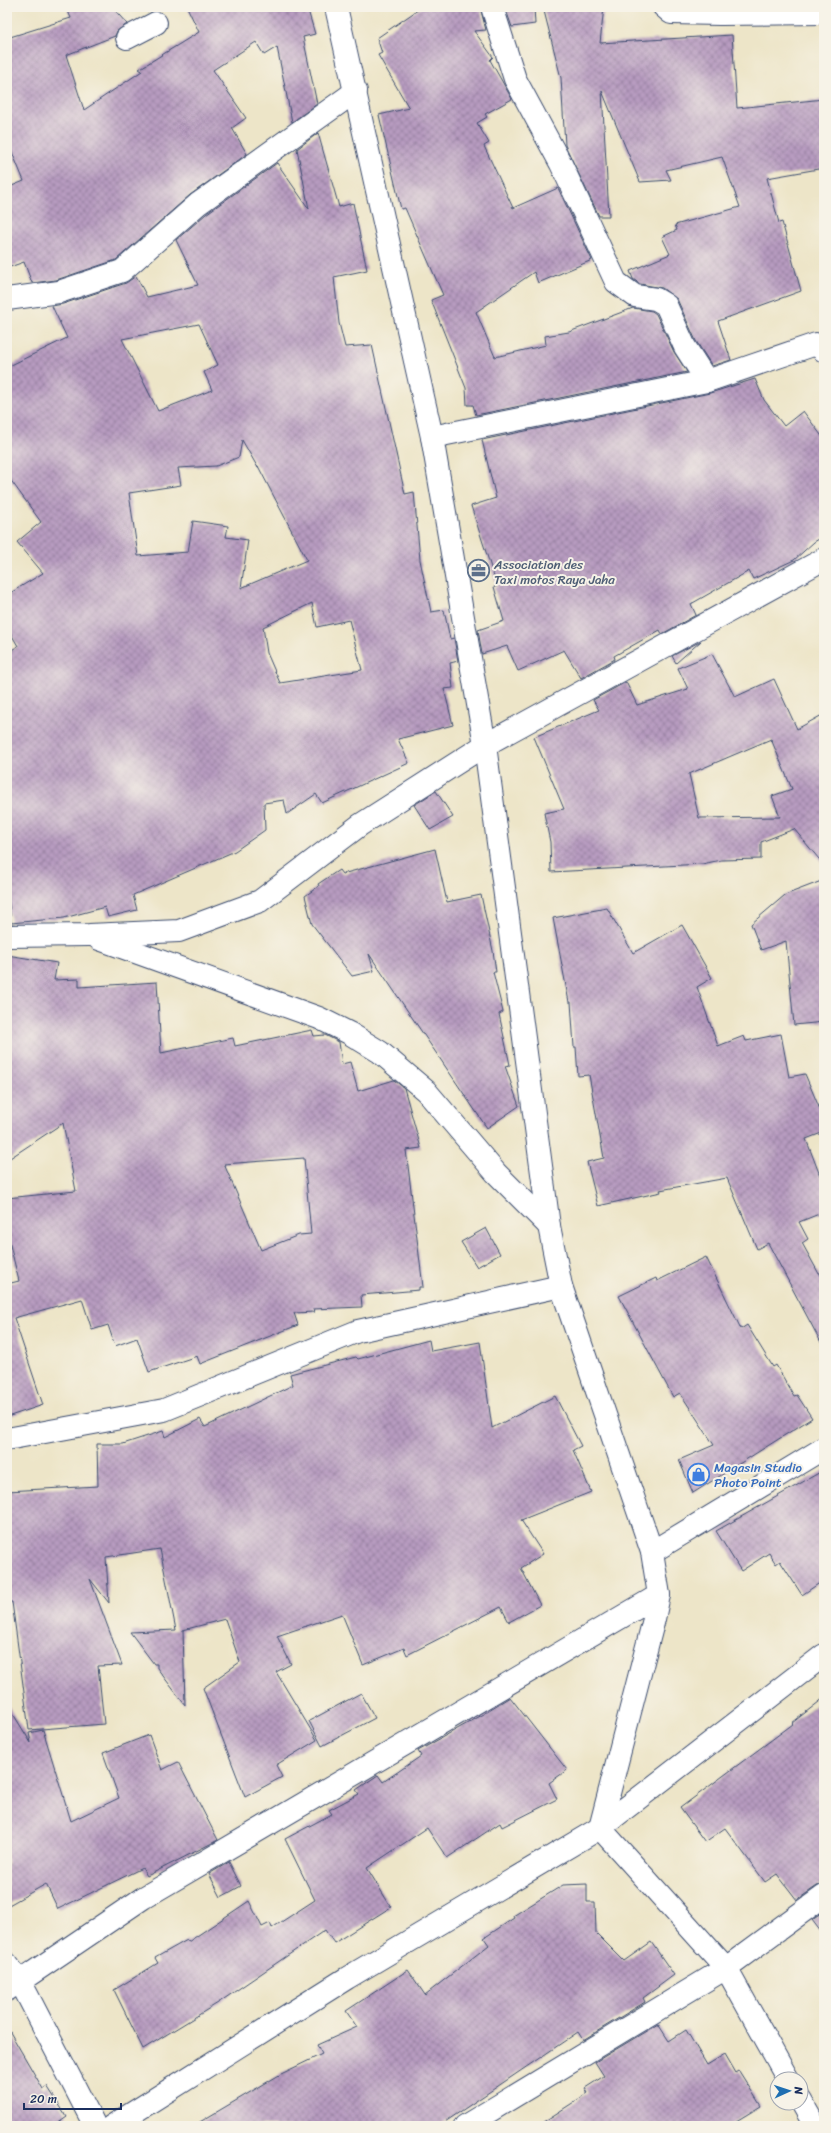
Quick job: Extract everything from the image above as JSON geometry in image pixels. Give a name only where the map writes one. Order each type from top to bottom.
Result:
[{"type":"street","points":[[336,7],[356,91],[432,437],[485,745],[549,1226],[562,1286],[652,1552],[659,1595],[600,1828]]},
{"type":"street","points":[[492,7],[515,79],[561,164],[616,282],[635,296],[656,299],[666,305],[685,347],[707,381]]},
{"type":"street","points":[[664,7],[671,12],[720,14],[824,13]]},
{"type":"street","points":[[127,38],[156,23]]},
{"type":"street","points":[[7,299],[59,292],[122,271],[198,204],[356,91]]},
{"type":"street","points":[[432,437],[707,381],[816,344],[824,352]]},
{"type":"street","points":[[7,936],[89,935],[179,931],[260,901],[360,825],[485,745],[824,558]]},
{"type":"street","points":[[89,935],[319,1018],[349,1033],[380,1052],[426,1091],[496,1173],[549,1226]]},
{"type":"street","points":[[7,1439],[164,1410],[358,1331],[562,1286]]},
{"type":"street","points":[[652,1552],[824,1448]]},
{"type":"street","points":[[95,2126],[11,1978],[142,1898],[659,1595]]},
{"type":"street","points":[[112,2126],[347,1978],[600,1828],[824,1655]]},
{"type":"street","points":[[600,1828],[726,1968],[784,2071]]},
{"type":"street","points":[[465,2126],[726,1968],[824,1896]]},
{"type":"street","points":[[808,2111],[816,2123]]},
{"type":"building","points":[[66,7],[112,7],[127,24],[117,31],[115,36],[66,55],[84,110],[142,71],[139,69],[199,32],[187,7],[307,7],[315,34],[303,37],[317,104],[292,122],[277,47],[264,55],[256,42],[213,70],[246,118],[232,128],[247,154],[190,195],[116,260],[56,280],[32,283],[24,262],[7,268],[7,188],[24,181],[7,140],[7,38],[71,18]]},
{"type":"building","points":[[422,7],[480,7],[486,30],[474,31],[493,57],[490,60],[512,99],[485,114],[487,117],[477,123],[489,143],[484,146],[513,208],[558,188],[592,260],[538,283],[534,272],[476,312],[495,357],[546,345],[545,336],[569,332],[633,308],[652,311],[656,314],[674,352],[687,372],[476,415],[473,405],[467,405],[466,388],[431,300],[443,295],[405,208],[401,209],[379,115],[409,108],[378,55],[382,53],[377,38]]},
{"type":"building","points":[[505,7],[534,7],[535,24],[512,27]]},
{"type":"building","points":[[543,7],[604,7],[600,43],[732,35],[737,108],[824,99],[824,168],[767,178],[779,223],[782,222],[801,291],[718,321],[731,360],[712,366],[696,341],[677,299],[662,288],[640,284],[633,279],[630,271],[670,254],[662,237],[677,230],[675,225],[740,207],[722,157],[666,170],[671,180],[640,182],[602,91],[609,216],[599,216],[565,145],[561,78]]},
{"type":"building","points":[[318,133],[339,207],[353,203],[367,270],[334,277],[339,323],[345,347],[372,345],[405,494],[414,492],[420,560],[431,612],[444,610],[450,639],[454,638],[458,661],[450,663],[453,688],[444,689],[453,725],[398,739],[409,763],[322,803],[316,794],[287,814],[284,800],[264,803],[265,830],[235,851],[133,895],[137,910],[108,917],[105,907],[64,918],[11,923],[7,886],[7,653],[18,646],[7,627],[7,595],[43,573],[17,542],[41,522],[7,475],[7,367],[67,338],[52,306],[63,304],[126,283],[136,276],[147,297],[198,285],[176,240],[206,214],[277,163],[309,209],[297,149]],"holes":[[[199,324],[218,365],[204,372],[212,390],[158,411],[122,339]],[[242,440],[258,468],[258,466],[307,560],[241,588],[248,540],[226,537],[228,526],[193,521],[188,552],[138,556],[129,493],[181,485],[178,468],[216,466],[239,457]],[[312,603],[317,627],[349,620],[362,670],[280,683],[267,653],[263,627]]]},
{"type":"building","points":[[755,379],[764,400],[784,426],[803,411],[824,439],[824,536],[814,542],[794,560],[753,579],[749,571],[691,604],[696,615],[662,634],[660,630],[614,656],[615,659],[581,678],[564,650],[518,671],[507,646],[482,654],[478,630],[504,621],[494,587],[497,586],[471,506],[496,498],[482,440],[710,393]]},
{"type":"building","points":[[701,641],[676,663],[672,656]]},
{"type":"building","points":[[712,654],[735,697],[774,679],[797,729],[824,714],[824,865],[794,829],[761,842],[761,859],[721,860],[702,864],[551,872],[550,842],[544,813],[564,809],[534,737],[599,710],[593,700],[626,682],[637,705],[688,689],[678,668]],"holes":[[[771,739],[792,789],[772,796],[780,817],[699,818],[689,774]]]},
{"type":"building","points":[[436,791],[453,817],[430,830],[414,805]]},
{"type":"building","points":[[435,849],[447,902],[481,895],[493,951],[496,972],[493,972],[503,1012],[499,1014],[510,1065],[505,1066],[519,1106],[487,1128],[369,954],[374,971],[352,976],[312,924],[305,896],[319,886],[318,884],[339,870],[342,874]]},
{"type":"building","points":[[824,880],[824,1022],[794,1025],[786,941],[761,950],[751,924],[785,895]]},
{"type":"building","points":[[607,908],[633,953],[682,925],[712,978],[697,987],[718,1046],[744,1036],[746,1041],[781,1034],[789,1077],[805,1074],[824,1119],[824,1132],[806,1139],[824,1186],[824,1212],[799,1222],[808,1239],[802,1243],[824,1283],[824,1348],[768,1243],[757,1249],[727,1178],[660,1190],[661,1192],[598,1206],[587,1162],[604,1158],[589,1075],[578,1076],[576,1047],[574,1047],[571,1002],[569,1002],[553,918]]},
{"type":"building","points":[[7,955],[57,963],[54,980],[79,979],[79,987],[157,982],[161,1053],[233,1038],[235,1046],[312,1030],[314,1036],[325,1035],[339,1042],[342,1064],[350,1062],[358,1091],[394,1080],[404,1088],[421,1148],[406,1150],[423,1287],[419,1287],[419,1290],[361,1295],[362,1307],[313,1309],[314,1312],[294,1313],[298,1325],[200,1364],[197,1356],[149,1372],[137,1338],[115,1346],[108,1325],[92,1330],[82,1299],[14,1318],[43,1405],[7,1417],[7,1284],[19,1281],[7,1233],[7,1198],[76,1191],[63,1123],[7,1160]],"holes":[[[304,1158],[311,1234],[299,1235],[261,1250],[224,1164]]]},
{"type":"building","points":[[486,1228],[500,1254],[477,1267],[461,1242]]},
{"type":"building","points":[[706,1257],[741,1329],[747,1325],[773,1367],[776,1365],[794,1396],[797,1395],[812,1418],[693,1493],[679,1460],[714,1445],[680,1393],[673,1397],[619,1296],[656,1278],[657,1281]]},
{"type":"building","points":[[429,1340],[431,1351],[480,1342],[492,1428],[555,1396],[581,1446],[573,1450],[591,1492],[521,1520],[543,1554],[521,1568],[540,1605],[509,1622],[501,1607],[407,1655],[404,1648],[363,1665],[342,1614],[277,1636],[291,1664],[276,1672],[317,1740],[276,1765],[282,1777],[245,1797],[203,1688],[240,1662],[225,1619],[183,1630],[185,1705],[157,1668],[157,1664],[154,1664],[130,1632],[176,1630],[160,1549],[106,1557],[109,1603],[90,1579],[122,1665],[98,1666],[104,1724],[29,1730],[12,1602],[7,1602],[7,1491],[98,1486],[97,1444],[123,1444],[163,1431],[165,1437],[200,1419],[205,1427],[293,1385],[290,1374],[356,1357],[358,1359]]},
{"type":"building","points":[[824,1470],[824,1580],[802,1595],[780,1561],[776,1564],[769,1553],[741,1571],[716,1531]]},
{"type":"building","points":[[361,1693],[375,1718],[322,1746],[309,1721]]},
{"type":"building","points":[[510,1697],[567,1770],[549,1783],[557,1799],[502,1827],[500,1823],[447,1858],[427,1828],[367,1868],[391,1907],[334,1943],[325,1930],[218,2003],[143,2049],[114,1990],[158,1963],[155,1958],[187,1940],[188,1942],[249,1901],[262,1927],[270,1923],[272,1928],[315,1900],[285,1839],[332,1814],[329,1810],[359,1794],[356,1790],[378,1775],[383,1782],[421,1756],[418,1751],[484,1714]]},
{"type":"building","points":[[824,1698],[824,1884],[817,1886],[797,1900],[777,1874],[765,1882],[725,1828],[705,1842],[680,1808],[793,1724],[792,1723]]},
{"type":"building","points":[[7,1704],[31,1743],[29,1733],[43,1730],[71,1821],[119,1798],[103,1753],[149,1735],[162,1770],[178,1762],[218,1840],[147,1876],[142,1868],[58,1909],[46,1884],[7,1906]]},
{"type":"building","points":[[229,1862],[241,1886],[221,1897],[209,1874]]},
{"type":"building","points":[[587,1884],[587,1902],[595,1902],[596,1933],[624,1961],[651,1942],[674,1975],[643,1998],[645,2002],[583,2040],[578,2032],[439,2126],[193,2126],[281,2074],[322,2054],[317,2045],[357,2027],[346,2011],[408,1970],[425,1995],[489,1945],[484,1938],[514,1918],[513,1916],[563,1885]]},
{"type":"building","points":[[824,1912],[824,1936],[812,1920]]},
{"type":"building","points":[[658,2024],[669,2041],[686,2030],[707,2065],[725,2054],[736,2073],[739,2071],[761,2106],[728,2126],[537,2126],[588,2093],[585,2088],[604,2076],[595,2062]]},
{"type":"building","points":[[7,2027],[43,2089],[47,2086],[67,2117],[54,2126],[7,2126]]},
{"type":"place","name":"Association des Taxi motos Raya Jaha","points":[[478,571]]},
{"type":"place","name":"Magasin Studio Photo Point","points":[[698,1474]]}]
